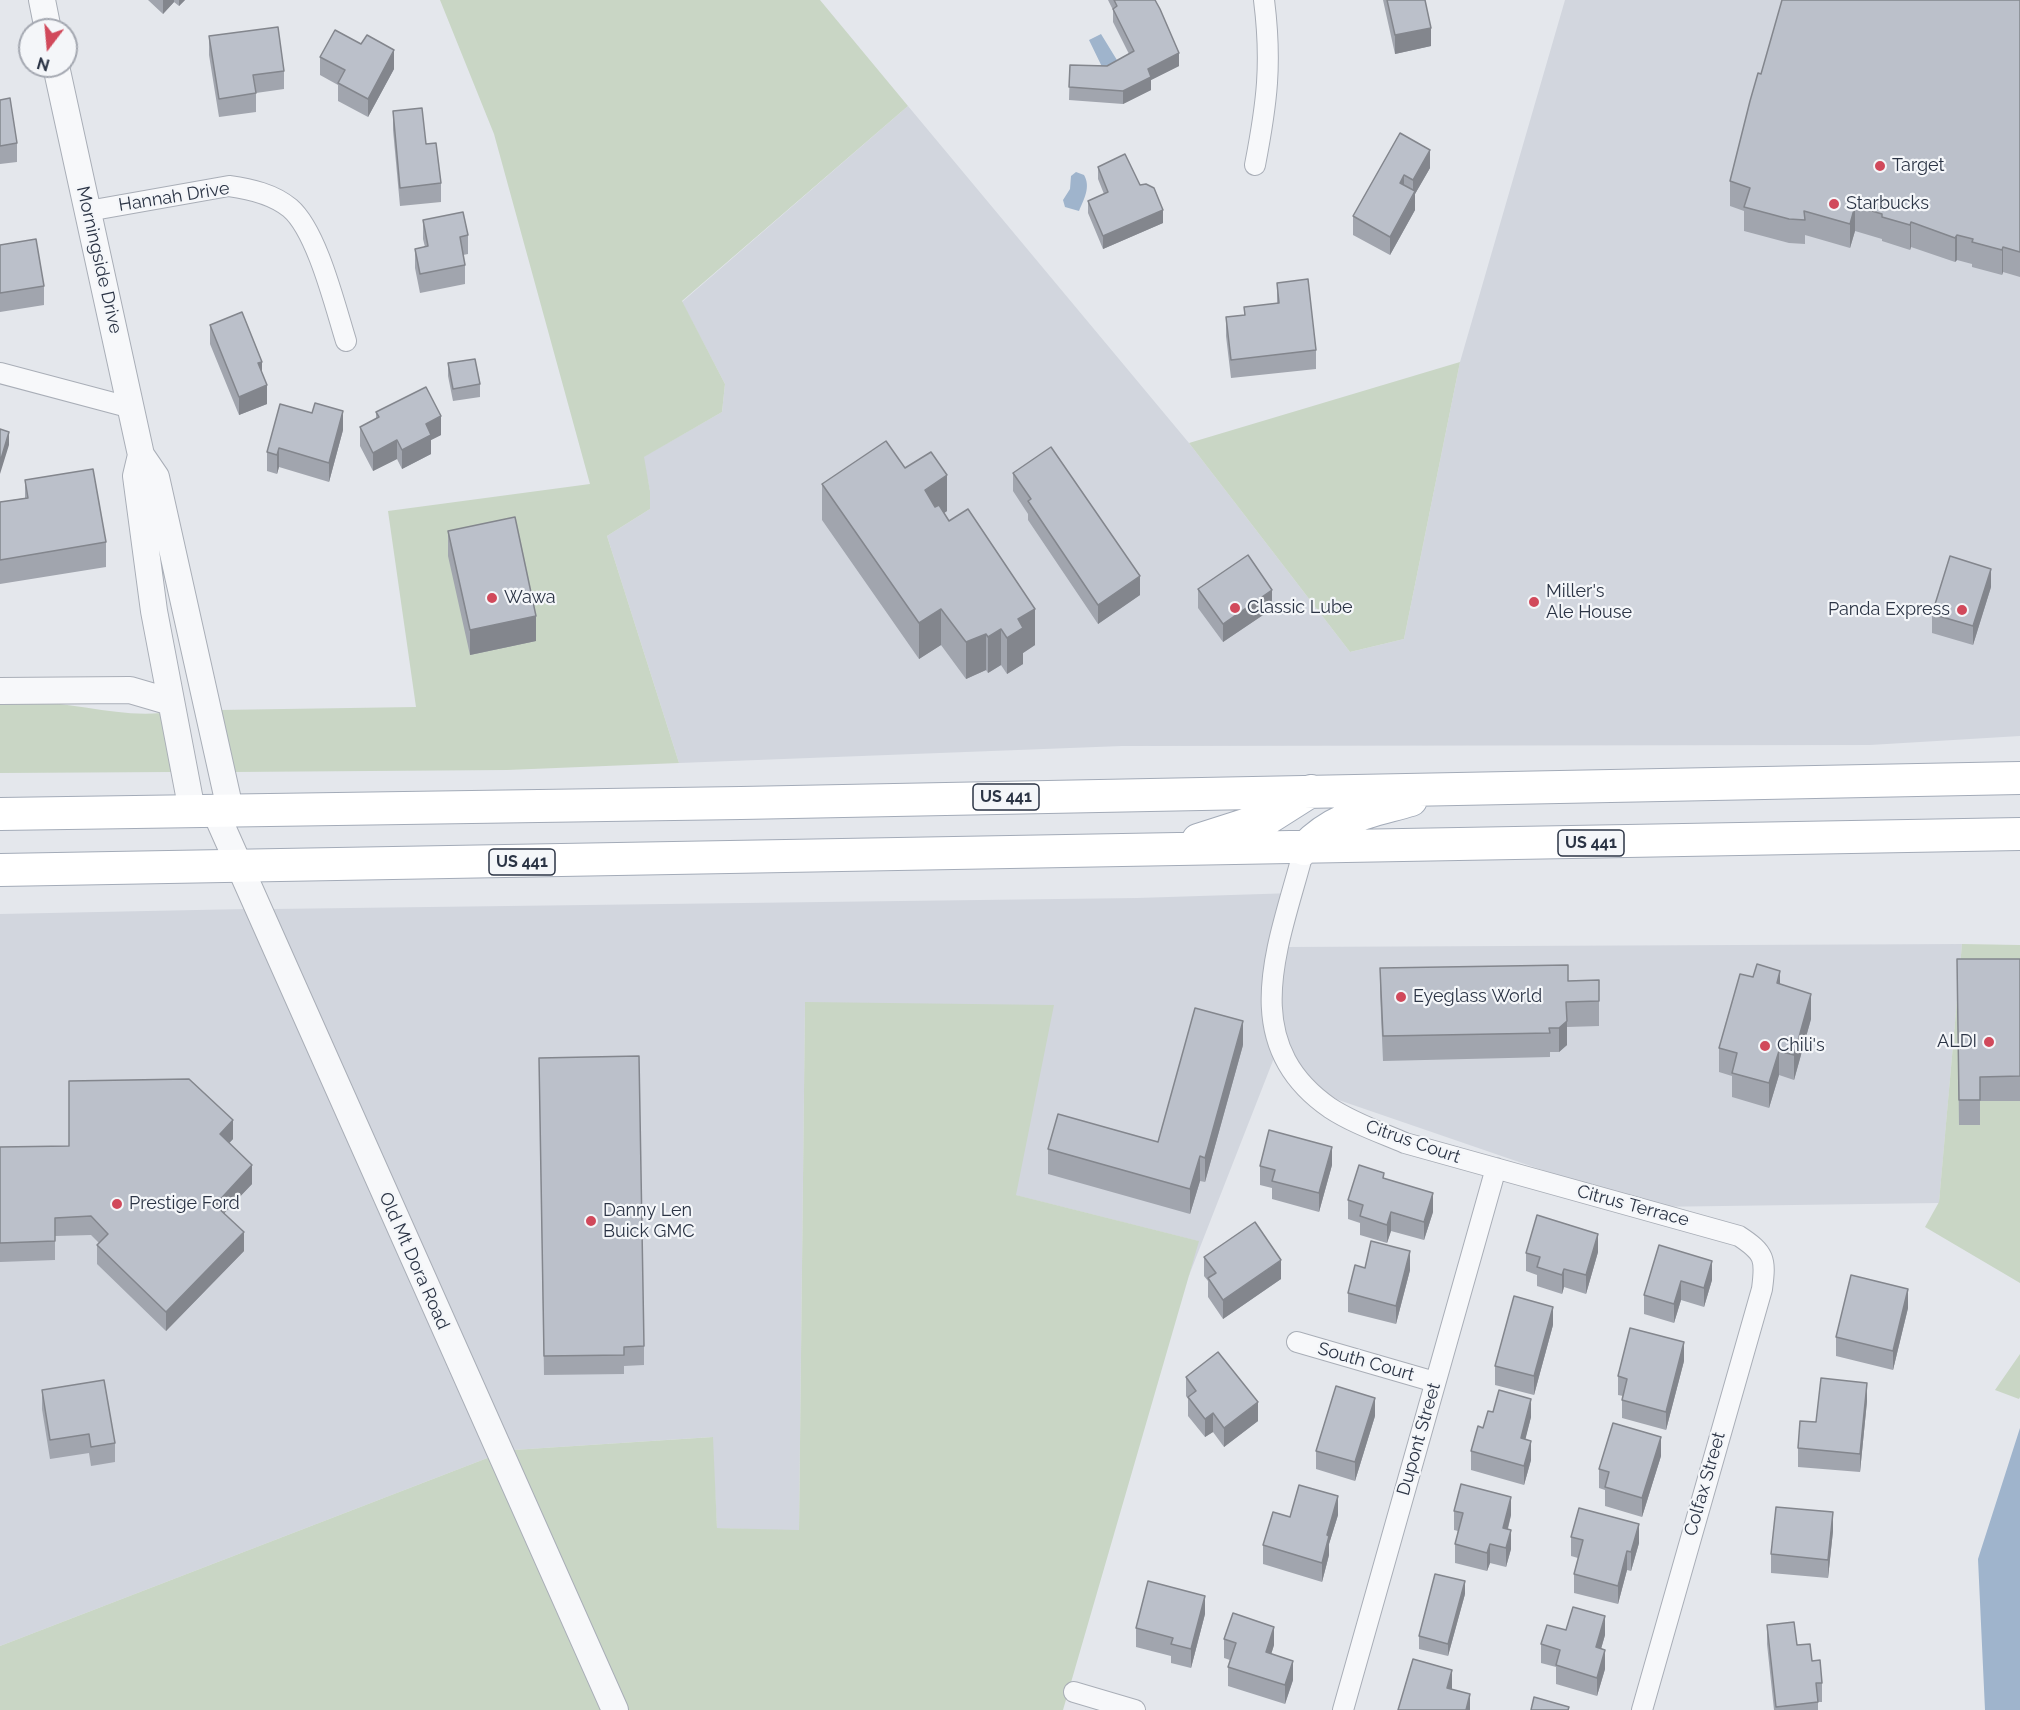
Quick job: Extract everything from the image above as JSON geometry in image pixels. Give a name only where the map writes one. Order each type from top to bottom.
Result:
[{"type":"main road","name":"US 441","points":[[0,814],[741,803],[2020,778]]},
{"type":"main road","points":[[1304,849],[1318,834],[1336,822],[1449,789]]},
{"type":"main road","points":[[1162,851],[1270,817],[1311,791]]},
{"type":"main road","name":"US 441","points":[[0,870],[1304,849],[2020,834]]},
{"type":"street","points":[[42,0],[46,18]]},
{"type":"street","points":[[1256,165],[1269,78],[1264,0]]},
{"type":"street","name":"Morningside Drive","points":[[59,78],[141,455],[156,477],[181,592],[212,810]]},
{"type":"street","name":"Hannah Drive","points":[[88,211],[229,186],[251,189],[272,196],[290,208],[305,225],[346,341]]},
{"type":"street","points":[[0,374],[132,408]]},
{"type":"street","name":"Morningside Drive","points":[[141,455],[136,476],[153,598],[171,702],[212,810]]},
{"type":"street","points":[[153,598],[181,592]]},
{"type":"street","points":[[0,691],[130,690],[171,702]]},
{"type":"street","name":"Old Mt Dora Road","points":[[212,810],[241,867],[615,1710]]},
{"type":"street","name":"Citrus Court","points":[[1304,849],[1270,987],[1270,1016],[1275,1039],[1289,1065],[1316,1096],[1357,1123],[1405,1143],[1496,1168]]},
{"type":"street","name":"Citrus Terrace","points":[[1496,1168],[1739,1236],[1756,1247],[1763,1258]]},
{"type":"street","name":"Dupont Street","points":[[1343,1710],[1496,1168]]},
{"type":"street","name":"Colfax Street","points":[[1642,1710],[1762,1289],[1765,1266],[1763,1258]]},
{"type":"street","name":"South Court","points":[[1296,1342],[1435,1382]]},
{"type":"street","points":[[1074,1692],[1136,1710]]},
{"type":"shaded area","points":[[1565,0],[2020,0],[2020,736],[1870,745],[1122,746],[679,763],[607,536],[650,509],[650,491],[643,457],[722,412],[725,384],[682,302],[908,106],[1189,443],[1350,652],[1404,639],[1460,362]]},
{"type":"shaded area","points":[[1294,893],[1286,947],[1962,944],[1939,1203],[1650,1207],[1321,1094],[1291,1059],[1283,1035],[1188,1278],[1198,1241],[1015,1195],[805,1002],[799,1531],[717,1528],[712,1437],[513,1450],[272,909],[1137,898]]},
{"type":"shaded area","points":[[246,909],[490,1457],[0,1646],[0,914]]},
{"type":"green space","points":[[440,0],[820,0],[908,106],[682,301],[725,384],[722,412],[644,457],[650,491],[650,509],[607,536],[679,763],[507,770],[233,772],[218,710],[416,707],[388,511],[590,484],[494,134]]},
{"type":"green space","points":[[1460,362],[1404,639],[1350,652],[1189,443]]},
{"type":"green space","points":[[28,702],[128,713],[161,713],[172,772],[0,773],[0,704]]},
{"type":"green space","points":[[1962,944],[2020,945],[2020,1283],[1925,1227],[1939,1202]]},
{"type":"green space","points":[[805,1002],[1054,1005],[1016,1195],[1199,1241],[1063,1710],[628,1710],[513,1450],[713,1437],[717,1528],[799,1530]]},
{"type":"green space","points":[[2020,1354],[2020,1397],[2019,1399],[1995,1390]]},
{"type":"green space","points":[[490,1457],[602,1710],[0,1710],[0,1646]]},
{"type":"water","points":[[1101,34],[1120,65],[1105,73],[1089,40]]},
{"type":"water","points":[[1076,172],[1084,175],[1087,184],[1079,211],[1065,207],[1063,200],[1070,189],[1071,176]]},
{"type":"water","points":[[2020,1428],[2020,1710],[1985,1710],[1978,1559]]},
{"type":"building","points":[[1114,0],[1155,0],[1179,53],[1148,69],[1151,77],[1123,91],[1069,87],[1070,65],[1107,66],[1134,51],[1113,9],[1117,6]]},
{"type":"building","points":[[1387,0],[1425,0],[1431,28],[1395,35]]},
{"type":"building","name":"Target","points":[[1782,0],[2020,0],[2020,252],[1972,242],[1973,239],[1957,235],[1955,238],[1911,222],[1910,225],[1882,217],[1882,214],[1855,206],[1850,224],[1804,211],[1805,220],[1789,219],[1744,207],[1750,188],[1730,181],[1758,73],[1761,74]]},
{"type":"building","points":[[278,27],[284,71],[253,75],[256,93],[219,99],[209,36]]},
{"type":"building","points":[[335,30],[361,44],[367,35],[394,50],[368,99],[338,83],[345,70],[320,57]]},
{"type":"building","points":[[10,98],[17,143],[0,146],[0,100]]},
{"type":"building","points":[[422,108],[426,144],[436,143],[441,183],[400,188],[393,111]]},
{"type":"building","points":[[1400,133],[1430,150],[1413,180],[1404,175],[1400,183],[1415,191],[1390,237],[1353,216]]},
{"type":"building","points":[[1125,154],[1140,185],[1146,184],[1154,188],[1163,210],[1103,236],[1088,201],[1108,192],[1098,167]]},
{"type":"building","points":[[463,212],[468,235],[460,237],[465,265],[420,274],[415,249],[428,246],[423,220]]},
{"type":"building","points":[[36,239],[44,286],[0,293],[0,245]]},
{"type":"building","points":[[1308,279],[1316,350],[1231,360],[1226,317],[1245,315],[1244,307],[1279,303],[1277,283]]},
{"type":"building","points":[[242,312],[262,362],[258,363],[267,385],[239,397],[210,325]]},
{"type":"building","points":[[475,359],[480,384],[453,389],[448,363]]},
{"type":"building","points":[[426,387],[441,416],[426,424],[431,435],[402,450],[397,440],[373,453],[360,427],[379,417],[376,412]]},
{"type":"building","points":[[315,403],[343,411],[329,463],[279,448],[277,455],[267,452],[280,404],[312,413]]},
{"type":"building","points":[[0,429],[9,432],[0,462]]},
{"type":"building","points":[[886,441],[905,468],[931,452],[947,475],[925,490],[935,507],[939,505],[949,521],[968,509],[1035,609],[1018,619],[1023,628],[1007,638],[1001,629],[988,637],[986,634],[966,642],[941,609],[919,623],[822,484]]},
{"type":"building","points":[[1051,447],[1140,576],[1098,605],[1028,501],[1031,499],[1013,473]]},
{"type":"building","points":[[93,469],[106,542],[0,560],[0,502],[28,498],[25,480]]},
{"type":"building","name":"Wawa","points":[[515,517],[536,616],[470,630],[448,531]]},
{"type":"building","points":[[1248,555],[1272,590],[1223,624],[1198,589]]},
{"type":"building","name":"Panda Express","points":[[1950,556],[1991,569],[1973,626],[1932,614]]},
{"type":"building","name":"ALDI","points":[[1957,959],[2020,959],[2020,1076],[1980,1077],[1980,1100],[1959,1100]]},
{"type":"building","name":"Chili's","points":[[1757,964],[1780,971],[1777,983],[1811,994],[1794,1055],[1779,1051],[1769,1083],[1732,1073],[1737,1053],[1719,1048],[1740,974],[1753,977]]},
{"type":"building","points":[[1568,965],[1568,981],[1599,980],[1599,1001],[1566,1002],[1567,1021],[1559,1028],[1549,1028],[1550,1033],[1383,1036],[1380,968]]},
{"type":"building","points":[[1195,1008],[1243,1021],[1205,1158],[1200,1156],[1190,1189],[1048,1149],[1058,1114],[1158,1142]]},
{"type":"building","name":"Danny Len Buick GMC","points":[[639,1056],[644,1346],[624,1347],[624,1355],[544,1356],[539,1058]]},
{"type":"building","name":"Prestige Ford","points":[[189,1079],[233,1120],[220,1134],[252,1165],[215,1205],[244,1232],[166,1312],[97,1245],[108,1234],[91,1216],[55,1218],[55,1241],[0,1243],[0,1147],[69,1146],[69,1081]]},
{"type":"building","points":[[1269,1130],[1332,1147],[1319,1193],[1272,1181],[1275,1170],[1260,1166]]},
{"type":"building","points":[[1359,1165],[1384,1173],[1383,1178],[1433,1193],[1424,1222],[1391,1212],[1387,1225],[1360,1216],[1363,1205],[1348,1200]]},
{"type":"building","points":[[1537,1215],[1598,1234],[1586,1275],[1564,1269],[1562,1275],[1537,1267],[1540,1257],[1526,1253]]},
{"type":"building","points":[[1255,1222],[1281,1260],[1223,1300],[1208,1278],[1216,1273],[1204,1257]]},
{"type":"building","points":[[1371,1241],[1410,1251],[1396,1306],[1348,1293],[1355,1265],[1365,1268]]},
{"type":"building","points":[[1659,1245],[1712,1261],[1704,1288],[1681,1281],[1674,1304],[1644,1295]]},
{"type":"building","points":[[1851,1275],[1908,1289],[1893,1351],[1836,1337]]},
{"type":"building","points":[[1514,1296],[1553,1307],[1534,1376],[1495,1366]]},
{"type":"building","points":[[1630,1328],[1684,1342],[1666,1412],[1622,1400],[1627,1379],[1618,1376]]},
{"type":"building","points":[[1218,1352],[1258,1402],[1224,1428],[1213,1413],[1205,1419],[1188,1397],[1196,1391],[1186,1377]]},
{"type":"building","points":[[1821,1378],[1867,1383],[1860,1454],[1798,1448],[1800,1421],[1816,1422]]},
{"type":"building","points":[[104,1380],[115,1443],[91,1447],[89,1434],[50,1440],[42,1390]]},
{"type":"building","points":[[1336,1386],[1375,1398],[1355,1462],[1316,1451]]},
{"type":"building","points":[[1499,1390],[1531,1399],[1521,1438],[1531,1441],[1524,1466],[1471,1451],[1478,1426],[1483,1428],[1488,1411],[1493,1412]]},
{"type":"building","points":[[1613,1423],[1661,1437],[1642,1498],[1605,1487],[1609,1472],[1599,1469]]},
{"type":"building","points":[[1461,1484],[1511,1497],[1503,1528],[1511,1530],[1506,1548],[1490,1544],[1487,1553],[1455,1544],[1463,1513],[1454,1511]]},
{"type":"building","points":[[1299,1485],[1338,1496],[1322,1563],[1263,1545],[1273,1512],[1290,1517]]},
{"type":"building","points":[[1776,1507],[1833,1512],[1828,1560],[1771,1554]]},
{"type":"building","points":[[1579,1508],[1639,1524],[1631,1552],[1627,1551],[1618,1586],[1574,1574],[1583,1540],[1571,1537]]},
{"type":"building","points":[[1435,1574],[1465,1581],[1448,1644],[1419,1636]]},
{"type":"building","points":[[1148,1581],[1205,1596],[1191,1649],[1171,1644],[1173,1638],[1136,1628]]},
{"type":"building","points":[[1573,1607],[1605,1616],[1596,1647],[1605,1650],[1597,1678],[1556,1665],[1560,1650],[1541,1644],[1547,1625],[1566,1630]]},
{"type":"building","points":[[1233,1613],[1274,1627],[1266,1652],[1293,1661],[1285,1685],[1228,1667],[1236,1643],[1224,1639]]},
{"type":"building","points":[[1794,1622],[1797,1645],[1810,1644],[1812,1661],[1820,1660],[1822,1683],[1816,1683],[1818,1702],[1776,1707],[1767,1625]]},
{"type":"building","points":[[1413,1659],[1452,1670],[1447,1688],[1470,1694],[1466,1710],[1398,1710]]},
{"type":"building","points":[[1534,1697],[1569,1707],[1568,1710],[1531,1710]]},
{"type":"place","name":"Target","points":[[1880,166]]},
{"type":"place","name":"Starbucks","points":[[1834,204]]},
{"type":"place","name":"Wawa","points":[[492,598]]},
{"type":"place","name":"Miller's Ale House","points":[[1534,602]]},
{"type":"place","name":"Classic Lube","points":[[1235,608]]},
{"type":"place","name":"Panda Express","points":[[1962,610]]},
{"type":"place","name":"Eyeglass World","points":[[1401,997]]},
{"type":"place","name":"ALDI","points":[[1989,1042]]},
{"type":"place","name":"Chili's","points":[[1765,1046]]},
{"type":"place","name":"Prestige Ford","points":[[117,1204]]},
{"type":"place","name":"Danny Len Buick GMC","points":[[591,1221]]}]
